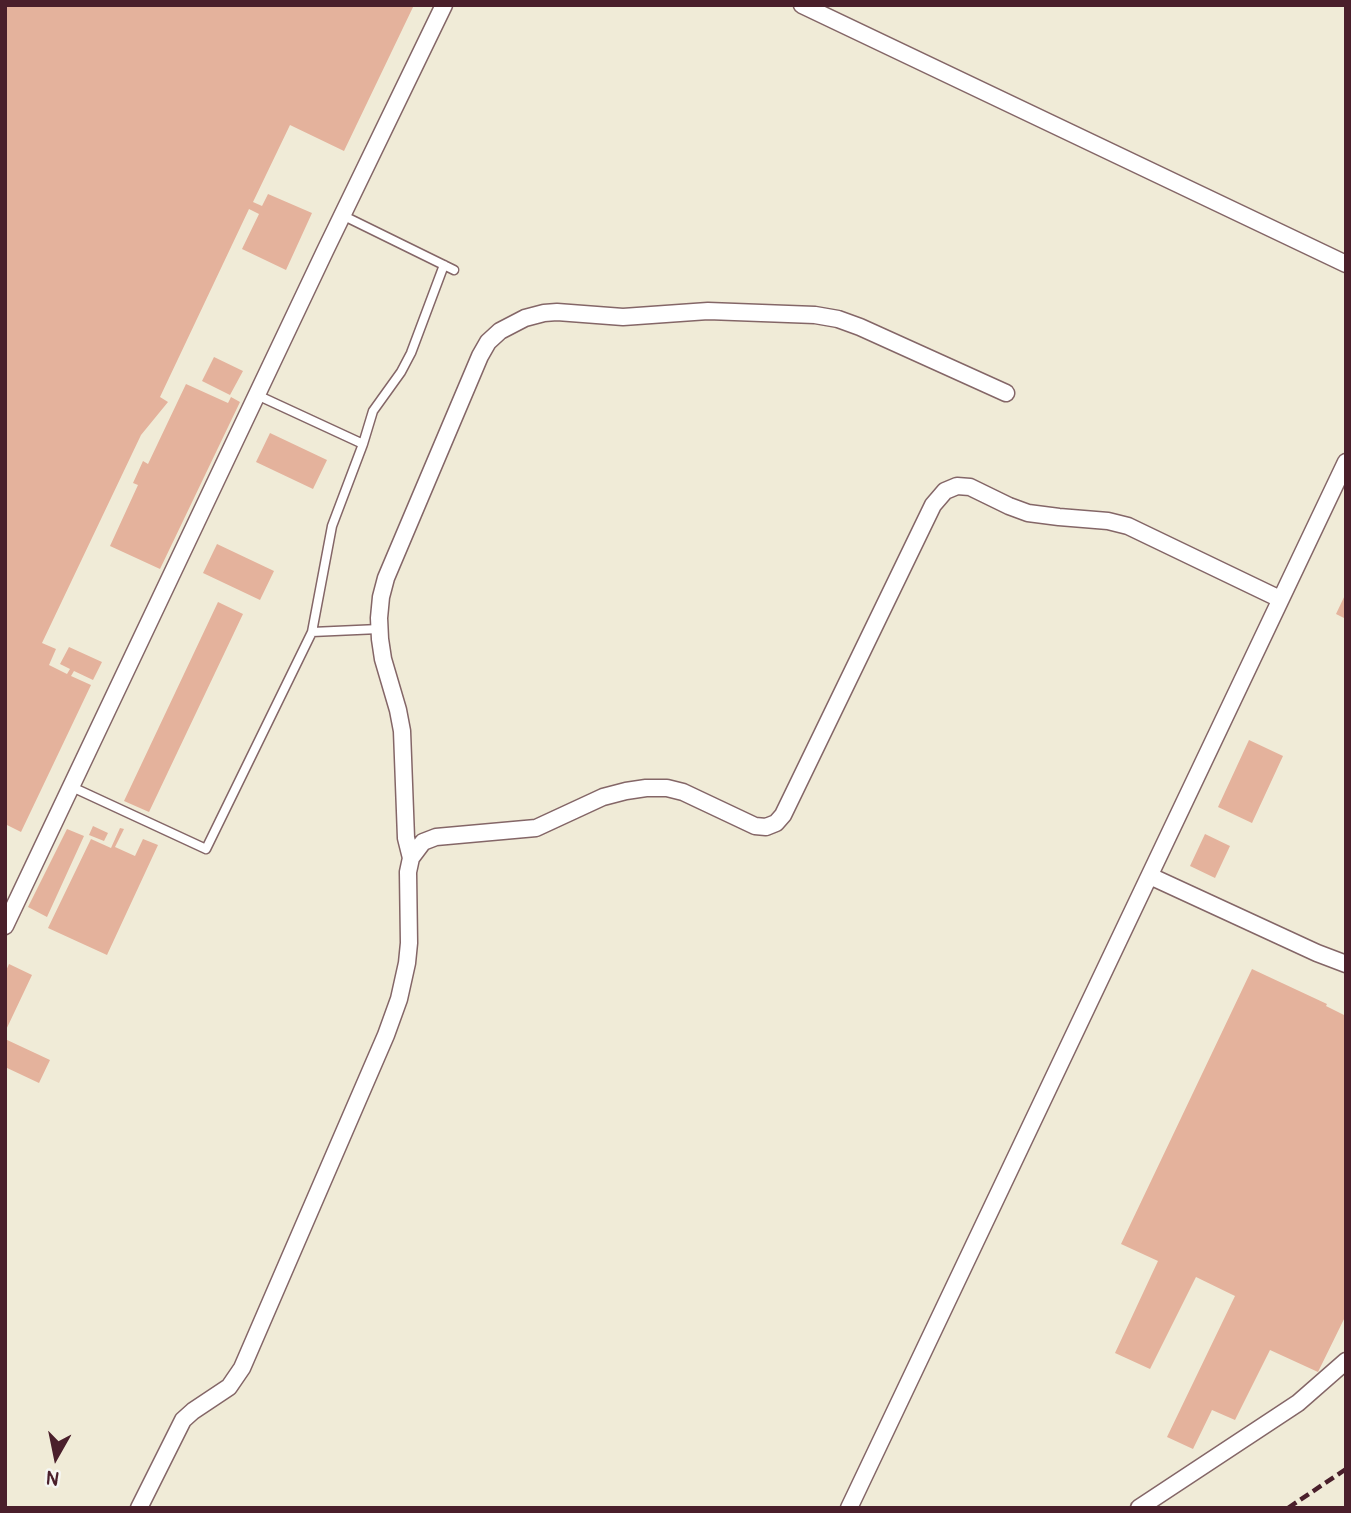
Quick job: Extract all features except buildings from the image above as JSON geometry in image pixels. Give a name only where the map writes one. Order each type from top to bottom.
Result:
[{"type":"street","points":[[5,926],[444,5]]},
{"type":"street","points":[[802,5],[1346,264]]},
{"type":"street","points":[[139,1508],[183,1420],[223,1393],[242,1368],[386,1035],[402,986],[409,943],[408,881],[411,858],[406,838],[402,731],[386,669],[379,629],[380,607],[386,578],[484,349],[493,336],[525,318],[557,312],[623,317],[708,311],[815,315],[860,327],[1006,393]]},
{"type":"street","points":[[849,1508],[1346,462]]},
{"type":"street","points":[[411,858],[419,846],[429,839],[536,828],[603,797],[636,789],[675,789],[755,826],[776,824],[783,815],[933,505],[945,491],[957,486],[970,487],[1028,513],[1108,521],[1128,526],[1280,599]]},
{"type":"street","points":[[1150,876],[1346,964]]},
{"type":"street","points":[[1139,1508],[1298,1403],[1346,1361]]},
{"type":"lane","points":[[342,215],[454,270]]},
{"type":"lane","points":[[72,787],[206,849],[312,632],[332,526],[373,411],[411,353],[444,265]]},
{"type":"lane","points":[[257,395],[363,444]]},
{"type":"lane","points":[[312,632],[379,629]]},
{"type":"railway","points":[[1288,1508],[1346,1469]]}]
